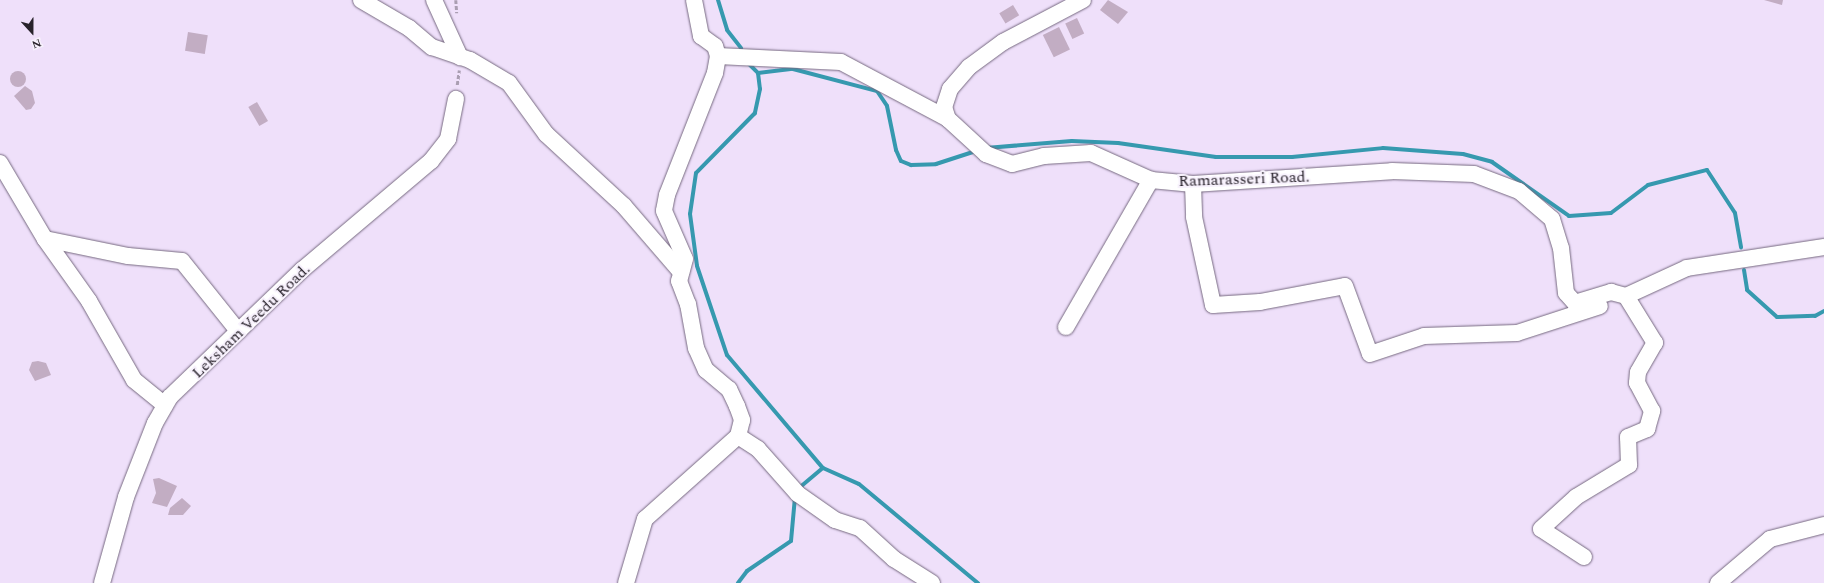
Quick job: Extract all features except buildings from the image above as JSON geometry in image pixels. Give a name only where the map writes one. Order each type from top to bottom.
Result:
[{"type":"street","points":[[361,0],[409,28],[432,47],[460,57],[509,83],[546,134],[624,206],[681,272]]},
{"type":"street","points":[[434,0],[460,57]]},
{"type":"street","points":[[626,583],[645,519],[738,436],[742,420],[729,389],[706,370],[696,348],[688,304],[679,281],[685,259],[664,212],[666,195],[716,73],[718,56],[715,46],[701,36],[694,0]]},
{"type":"street","points":[[948,119],[944,107],[946,94],[969,67],[1003,42],[1083,0]]},
{"type":"street","name":"Ramarasseri Road.","points":[[718,56],[841,62],[948,119],[986,154],[1008,164],[1091,153],[1151,180],[1193,184],[1392,171],[1474,174],[1519,191],[1552,219],[1561,248],[1566,293],[1575,303],[1612,292],[1626,296]]},
{"type":"street","name":"Leksham Veedu Road.","points":[[102,583],[126,497],[165,405],[238,331],[302,270],[431,161],[448,139],[456,98]]},
{"type":"street","points":[[0,163],[45,239],[72,273],[134,380],[165,405]]},
{"type":"street","points":[[1066,327],[1151,180]]},
{"type":"street","points":[[1193,184],[1194,217],[1213,306],[1260,302],[1345,286],[1370,354],[1424,336],[1517,333],[1626,296],[1688,268],[1824,247]]},
{"type":"street","points":[[45,239],[128,256],[182,261],[238,331]]},
{"type":"street","points":[[1584,557],[1541,529],[1576,498],[1629,464],[1628,437],[1644,433],[1652,410],[1637,383],[1638,372],[1655,343],[1626,296]]},
{"type":"street","points":[[738,436],[758,449],[795,492],[835,520],[860,528],[894,559],[932,583]]},
{"type":"street","points":[[1718,583],[1770,539],[1824,525]]},
{"type":"waterway","points":[[718,0],[727,30],[741,48]]},
{"type":"waterway","points":[[748,63],[758,73],[760,89],[755,113],[696,173],[690,214],[697,266],[727,355],[823,468],[859,484],[978,583]]},
{"type":"waterway","points":[[758,73],[793,69],[877,91],[887,106],[896,150],[901,161],[911,165],[936,164],[976,151]]},
{"type":"waterway","points":[[986,148],[1072,141],[1118,143],[1216,157],[1292,157],[1383,148],[1463,154],[1492,162],[1569,216],[1611,213],[1648,185],[1707,170],[1735,213],[1741,247]]},
{"type":"waterway","points":[[1744,270],[1747,290],[1777,317],[1815,316],[1824,311]]},
{"type":"waterway","points":[[799,488],[823,468]]},
{"type":"waterway","points":[[738,583],[747,571],[791,541],[795,497]]}]
